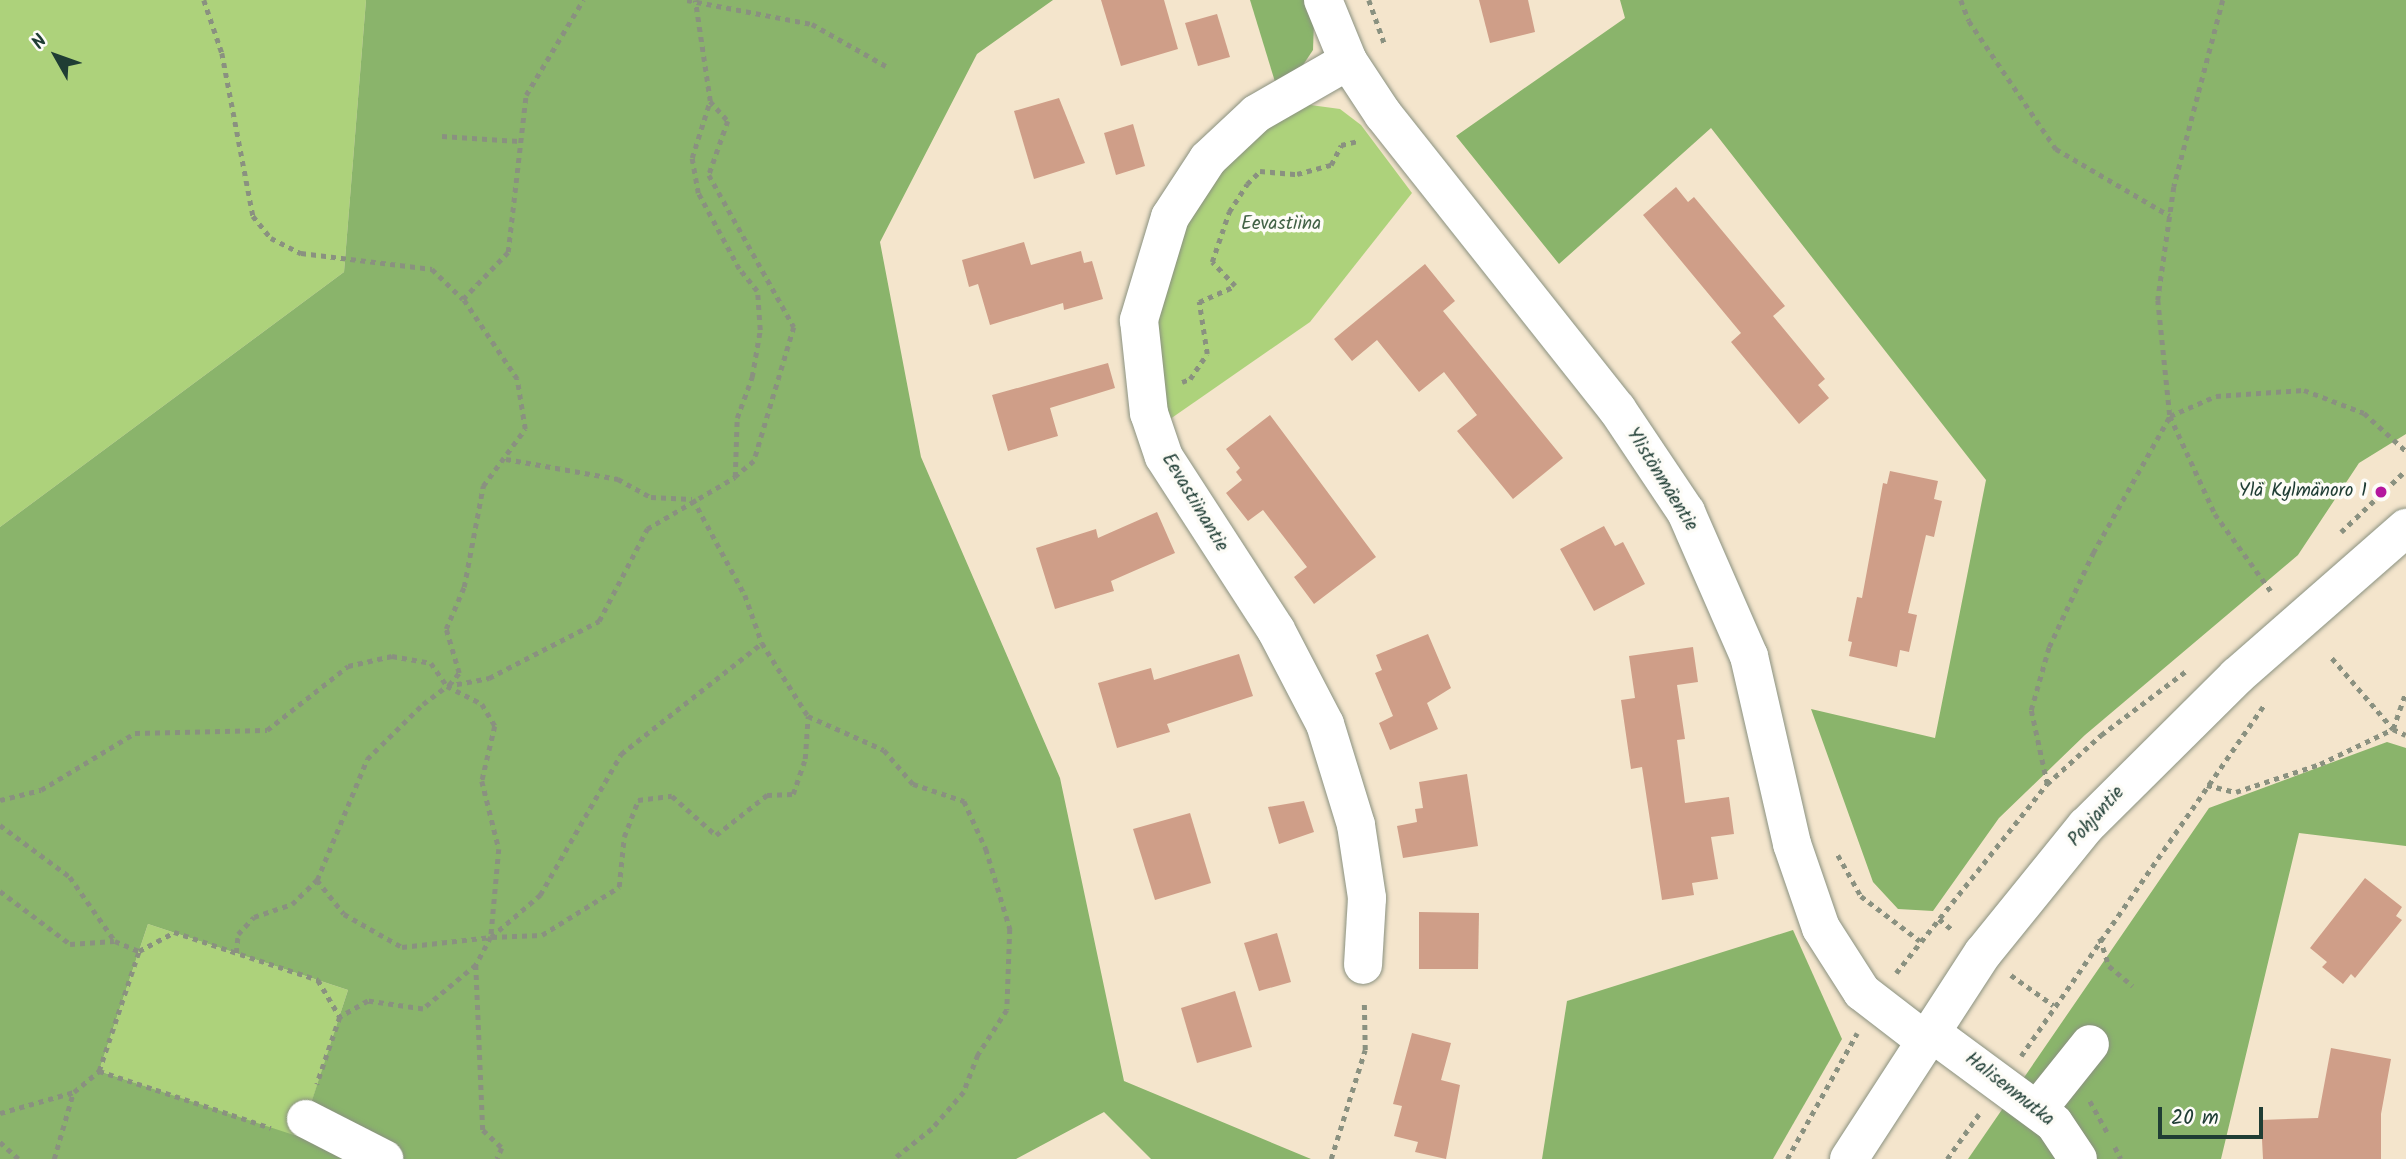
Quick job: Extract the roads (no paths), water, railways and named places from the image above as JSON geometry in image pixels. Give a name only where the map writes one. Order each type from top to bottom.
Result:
[{"type":"street","name":"Ylistönmäentie","points":[[1323,0],[1349,61],[1383,114],[1617,409],[1686,512],[1749,656],[1792,844],[1821,928],[1862,992],[1926,1035]]},
{"type":"street","name":"Eevastiinantie","points":[[1349,61],[1256,114],[1208,159],[1170,217],[1139,320],[1145,391],[1164,457],[1276,629],[1325,724],[1356,825],[1367,898],[1363,965]]},
{"type":"street","name":"Pohjantie","points":[[1849,1159],[1926,1035],[1983,953],[2086,826],[2161,749],[2406,528]]},
{"type":"street","name":"Halisenmutka","points":[[1926,1035],[2003,1081],[2054,1123],[2078,1159]]},
{"type":"street","points":[[2038,1110],[2090,1044]]},
{"type":"street","points":[[306,1119],[384,1159]]},
{"type":"place","name":"Ylä Kylmänoro 1","points":[[2381,492]]},
{"type":"park label","name":"Eevastiina","points":[[1281,225]]}]
